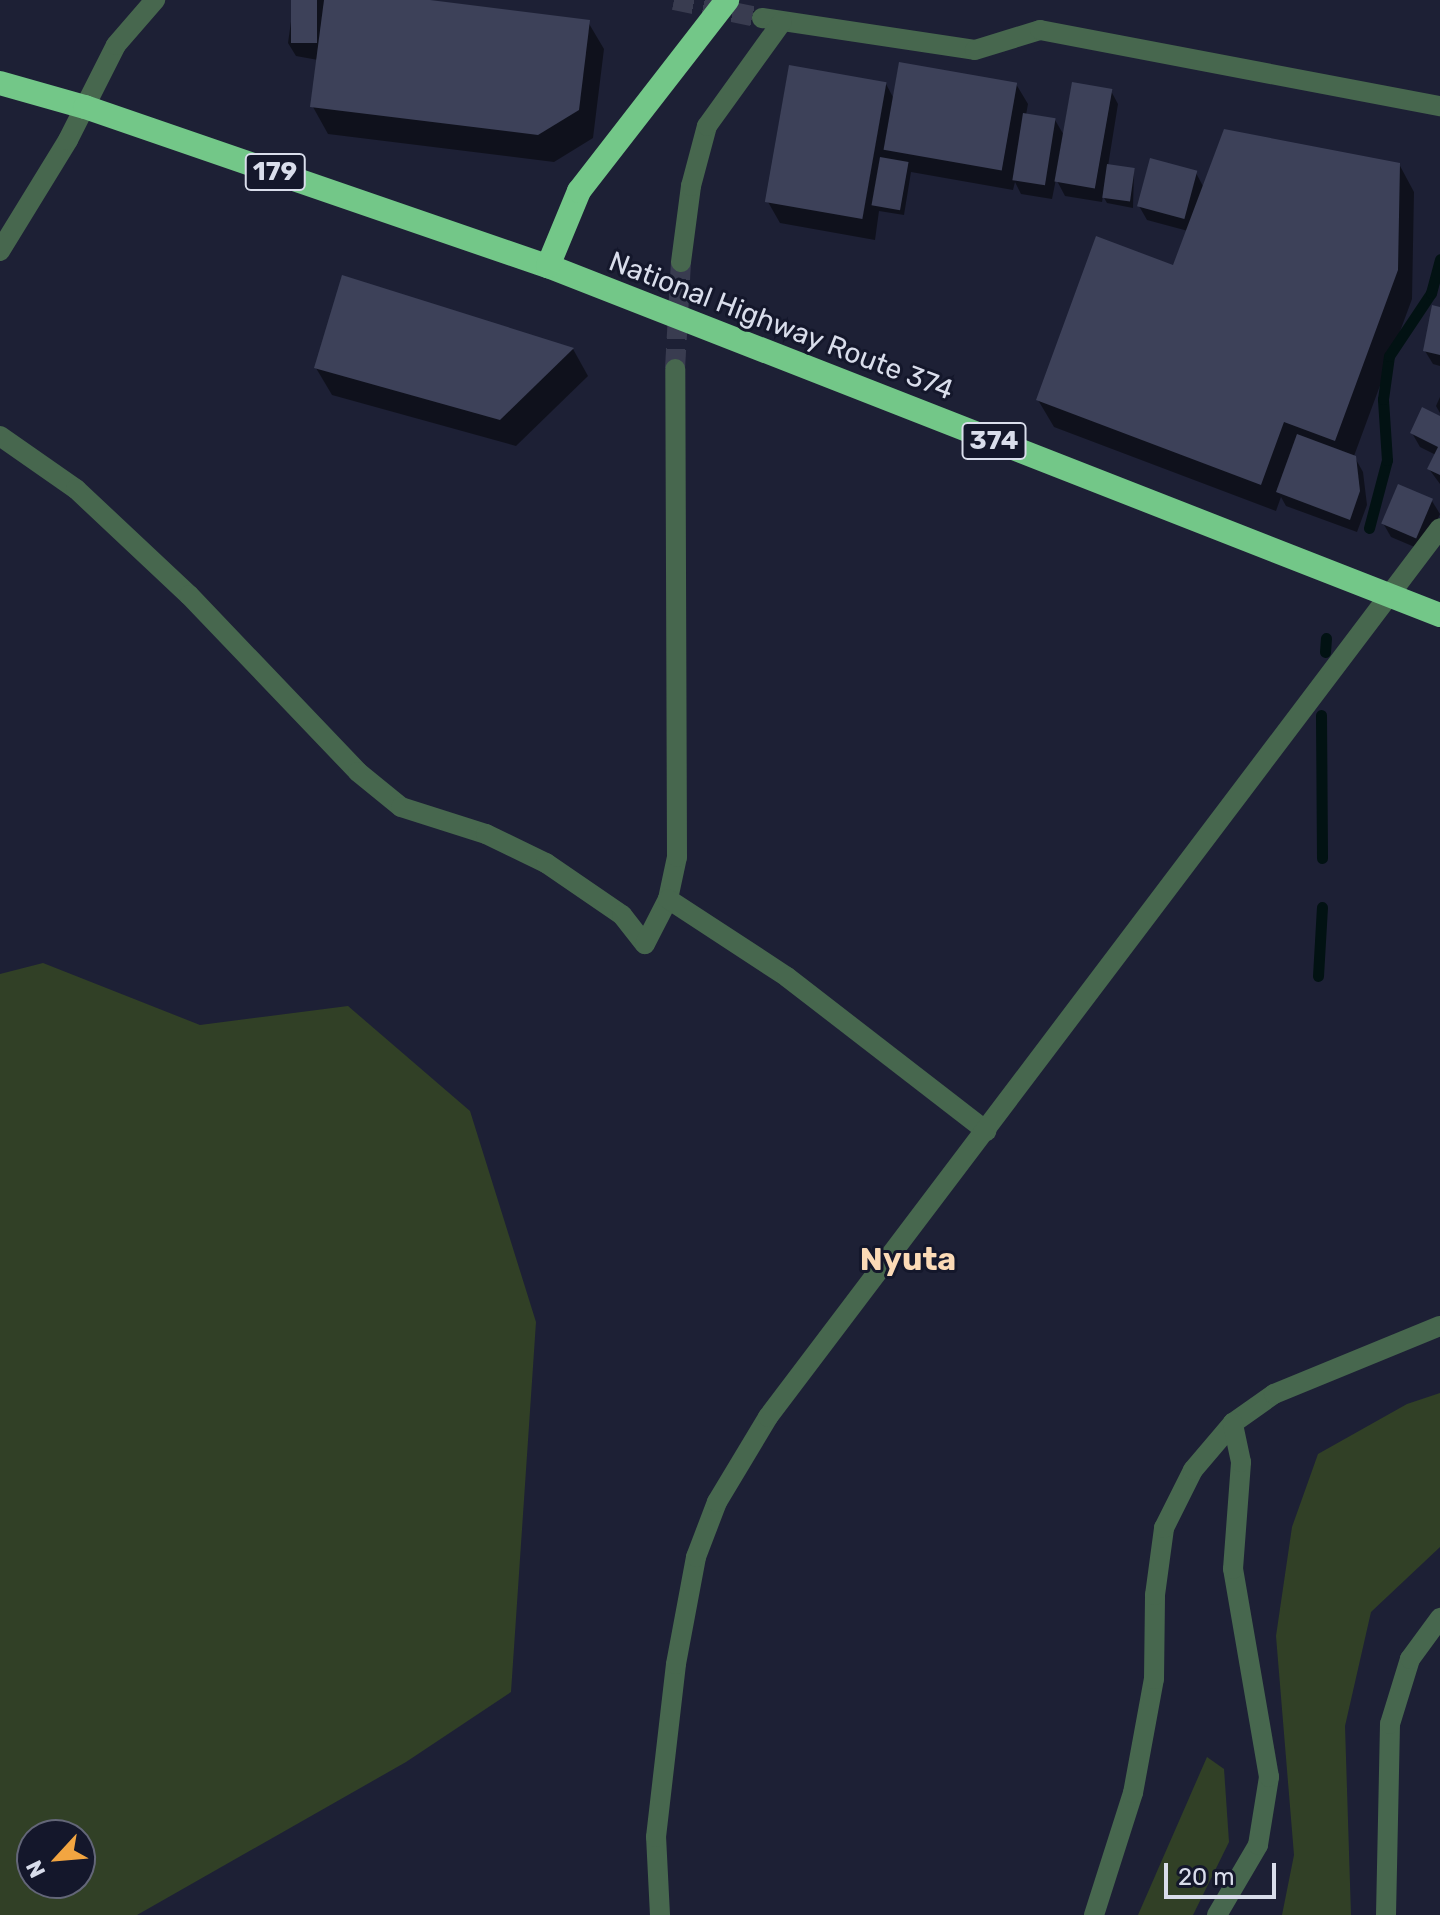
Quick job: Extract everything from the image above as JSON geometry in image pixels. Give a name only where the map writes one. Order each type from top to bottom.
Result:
[{"type":"highway","points":[[548,266],[579,191],[727,0]]},
{"type":"highway","name":"179","points":[[0,83],[85,107],[548,266]]},
{"type":"highway","name":"National Highway Route 374","points":[[548,266],[1440,615]]},
{"type":"street","points":[[0,251],[85,107],[116,45],[155,0]]},
{"type":"street","points":[[681,262],[691,186],[707,126],[772,20],[975,50],[1040,30],[1440,106]]},
{"type":"street","points":[[0,436],[98,510],[189,595],[358,772],[401,807],[486,834],[546,863],[622,915],[645,944],[668,899],[677,857],[675,369]]},
{"type":"street","points":[[660,1915],[656,1837],[676,1664],[696,1557],[717,1502],[768,1417],[1389,594],[1417,565],[1440,528]]},
{"type":"street","points":[[668,899],[787,977],[986,1131]]},
{"type":"street","points":[[1094,1915],[1133,1793],[1154,1679],[1155,1595],[1164,1528],[1193,1470],[1233,1423],[1274,1394],[1440,1326]]},
{"type":"street","points":[[1217,1915],[1258,1845],[1269,1777],[1233,1569],[1241,1462],[1233,1423]]},
{"type":"street","points":[[1386,1915],[1390,1724],[1410,1659],[1440,1618]]},
{"type":"green space","points":[[43,963],[200,1025],[348,1006],[470,1111],[536,1322],[511,1692],[406,1762],[137,1915],[0,1915],[0,974]]},
{"type":"green space","points":[[1440,1393],[1440,1547],[1371,1612],[1345,1726],[1351,1915],[1282,1915],[1294,1855],[1276,1636],[1292,1527],[1318,1454],[1407,1404]]},
{"type":"green space","points":[[1207,1757],[1224,1769],[1229,1842],[1193,1915],[1138,1915]]},
{"type":"building","points":[[291,0],[317,0],[317,43],[291,43]]},
{"type":"building","points":[[324,0],[430,0],[590,20],[579,110],[538,135],[310,107]]},
{"type":"building","points":[[899,62],[1017,83],[1002,170],[884,150]]},
{"type":"building","points":[[789,65],[886,82],[862,219],[765,202]]},
{"type":"building","points":[[1072,82],[1112,89],[1095,189],[1054,181]]},
{"type":"building","points":[[1023,113],[1056,118],[1045,185],[1012,180]]},
{"type":"building","points":[[1224,129],[1400,163],[1398,270],[1335,441],[1284,422],[1261,485],[1036,400],[1096,236],[1173,265]]},
{"type":"building","points":[[880,157],[909,162],[900,210],[871,205]]},
{"type":"building","points":[[1150,158],[1197,171],[1184,219],[1137,206]]},
{"type":"building","points":[[1107,164],[1135,168],[1130,202],[1102,198]]},
{"type":"building","points":[[342,275],[574,348],[500,420],[314,368]]},
{"type":"building","points":[[1432,305],[1440,307],[1440,355],[1423,351]]},
{"type":"building","points":[[1422,407],[1440,416],[1440,475],[1427,469],[1438,447],[1410,433]]},
{"type":"building","points":[[1297,434],[1356,456],[1360,491],[1350,520],[1276,492]]},
{"type":"building","points":[[1398,484],[1433,499],[1416,538],[1381,524]]},
{"type":"waterway","points":[[1369,528],[1387,460],[1383,399],[1389,356],[1431,293],[1440,259]]},
{"type":"waterway","points":[[1325,652],[1326,638]]},
{"type":"waterway","points":[[1321,715],[1322,858]]},
{"type":"waterway","points":[[1318,976],[1322,907]]},
{"type":"tunnel","points":[[674,0],[762,18]]},
{"type":"tunnel","points":[[675,369],[681,262]]},
{"type":"district","name":"Nyuta","points":[[908,1259]]}]
